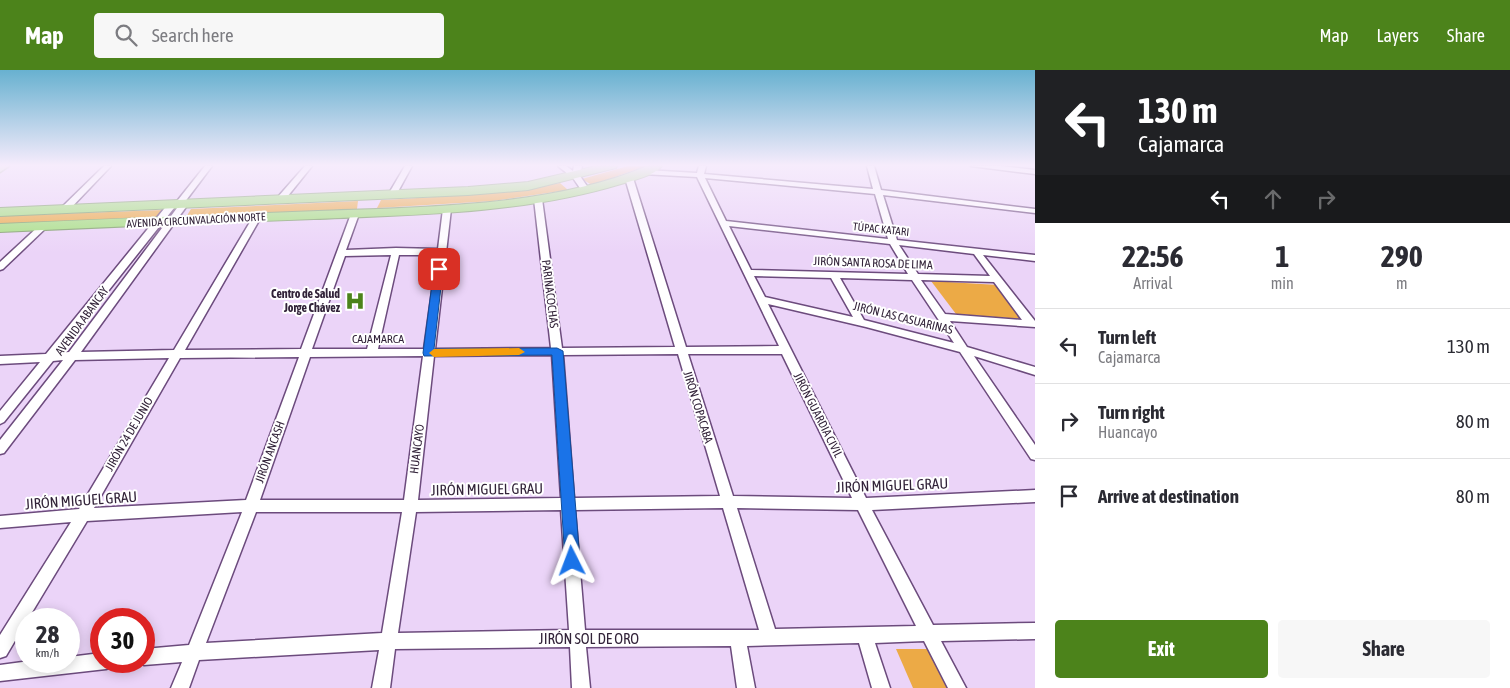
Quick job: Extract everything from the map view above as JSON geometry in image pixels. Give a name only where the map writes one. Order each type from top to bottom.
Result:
[{"type":"highway","name":"AVENIDA CIRCUNVALACIÓN NORTE","points":[[0,212],[177,206],[392,195]]},
{"type":"highway","name":"AVENIDA CIRCUNVALACIÓN NORTE","points":[[0,228],[446,209],[560,195]]},
{"type":"highway","points":[[361,213],[371,196]]},
{"type":"street","points":[[64,210],[79,195]]},
{"type":"street","name":"AVENIDA ABANCAY","points":[[0,419],[186,195]]},
{"type":"street","points":[[280,200],[284,195]]},
{"type":"street","name":"JIRÓN COPACABA","points":[[634,195],[769,636]]},
{"type":"street","name":"JIRÓN GUARDIA CIVIL","points":[[712,195],[786,350],[957,688]]},
{"type":"street","points":[[880,195],[893,242],[942,318],[1031,444],[1035,455]]},
{"type":"street","points":[[902,195],[1035,211]]},
{"type":"street","name":"PARINACOCHAS","points":[[538,199],[557,351],[581,688]]},
{"type":"street","name":"HUANCAYO","points":[[381,688],[410,506],[446,209]]},
{"type":"street","name":"JIRÓN ANCASH","points":[[180,688],[251,506],[342,252],[361,213]]},
{"type":"street","name":"JIRÓN 24 DE JUNIO","points":[[0,650],[83,515],[256,217]]},
{"type":"street","name":"AVENIDA ABANCAY","points":[[0,449],[72,356],[164,222]]},
{"type":"street","name":"TÚPAC KATARI","points":[[724,223],[1035,258]]},
{"type":"street","points":[[0,267],[44,226]]},
{"type":"street","points":[[342,252],[441,252]]},
{"type":"street","points":[[372,352],[396,252]]},
{"type":"street","points":[[976,252],[1033,324]]},
{"type":"street","name":"JIRÓN SANTA ROSA DE LIMA","points":[[749,273],[996,279]]},
{"type":"street","points":[[833,274],[860,321]]},
{"type":"street","name":"JIRÓN LAS CASUARINAS","points":[[762,300],[860,321],[962,347],[1035,371]]},
{"type":"street","points":[[942,318],[1033,324]]},
{"type":"street","name":"CAJAMARCA","points":[[0,360],[72,356],[176,354],[786,350]]},
{"type":"street","name":"JIRÓN MIGUEL GRAU","points":[[0,522],[83,515],[251,506],[727,502],[864,504],[1035,496]]},
{"type":"street","name":"JIRÓN SOL DE ORO","points":[[155,656],[387,641],[738,638],[928,632],[1035,631]]},
{"type":"street","points":[[864,635],[881,688]]},
{"type":"street","points":[[738,638],[746,688]]},
{"type":"street","points":[[0,673],[90,663]]},
{"type":"shaded area","points":[[535,195],[493,201],[377,208],[381,200],[448,196]]},
{"type":"shaded area","points":[[358,201],[357,209],[186,217],[191,209]]},
{"type":"shaded area","points":[[163,210],[156,219],[0,224],[0,216]]},
{"type":"shaded area","points":[[931,281],[998,285],[1023,319],[956,314]]},
{"type":"shaded area","points":[[896,649],[932,649],[951,688],[913,688]]},
{"type":"slow traffic","points":[[434,353],[519,352]]},
{"type":"place","name":"Centro de Salud Jorge Chávez","points":[[355,301]]},
{"type":"route","points":[[439,269],[428,353],[557,351],[572,561]]}]
